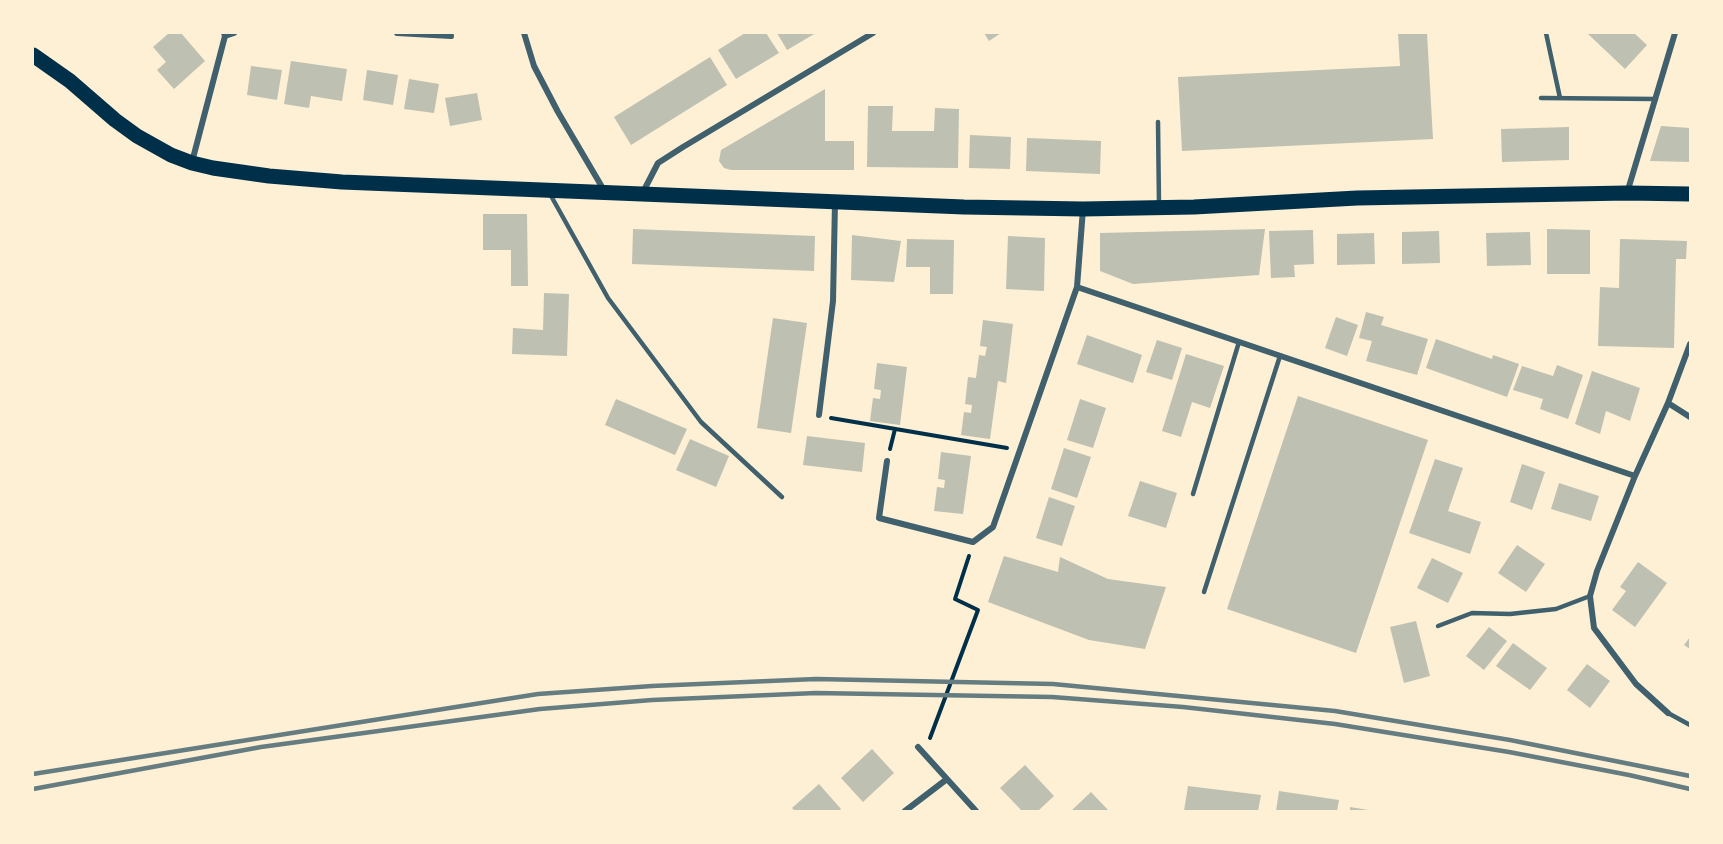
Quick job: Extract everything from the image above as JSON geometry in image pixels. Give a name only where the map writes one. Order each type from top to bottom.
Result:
[{"type":"main road","points":[[34,56],[70,81],[137,136],[171,155],[192,163],[269,176],[332,181],[642,194],[964,207],[1083,209],[1194,207],[1357,198],[1690,194]]},
{"type":"street","points":[[192,163],[224,35],[234,33]]},
{"type":"street","points":[[397,33],[451,36]]},
{"type":"street","points":[[524,33],[534,66],[605,192]]},
{"type":"street","points":[[642,194],[658,163],[873,33]]},
{"type":"street","points":[[1627,193],[1675,33]]},
{"type":"street","points":[[819,415],[833,301],[835,201]]},
{"type":"street","points":[[887,461],[879,519],[973,542],[993,527],[1077,287],[1083,209]]},
{"type":"street","points":[[1077,287],[1635,476]]},
{"type":"street","points":[[1668,713],[1636,684],[1594,628],[1590,596],[1597,571],[1635,476],[1668,403],[1690,344]]},
{"type":"street","points":[[1668,403],[1690,417]]},
{"type":"street","points":[[918,747],[976,811]]},
{"type":"street","points":[[905,811],[947,778]]},
{"type":"lane","points":[[1546,33],[1560,98]]},
{"type":"lane","points":[[1541,98],[1656,99]]},
{"type":"lane","points":[[1158,122],[1159,207]]},
{"type":"lane","points":[[548,190],[608,298],[700,422],[782,497]]},
{"type":"lane","points":[[1193,494],[1239,342]]},
{"type":"lane","points":[[1204,592],[1280,356]]},
{"type":"lane","points":[[1438,626],[1472,613],[1510,614],[1556,609],[1590,596]]},
{"type":"lane","points":[[1668,713],[1690,724]]},
{"type":"path","points":[[819,415],[1020,451]]},
{"type":"path","points":[[929,738],[978,610],[955,599],[973,542]]},
{"type":"building","points":[[169,33],[181,33],[205,61],[174,89],[157,70],[166,62],[153,47]]},
{"type":"building","points":[[745,33],[766,33],[779,53],[736,79],[718,50]]},
{"type":"building","points":[[777,33],[816,33],[787,50]]},
{"type":"building","points":[[984,33],[1001,33],[989,41]]},
{"type":"building","points":[[1398,33],[1427,33],[1433,139],[1182,151],[1178,77],[1400,66]]},
{"type":"building","points":[[1587,33],[1634,33],[1647,45],[1625,69]]},
{"type":"building","points":[[710,57],[727,85],[631,145],[614,117]]},
{"type":"building","points":[[291,61],[347,69],[342,101],[311,96],[309,108],[284,104]]},
{"type":"building","points":[[251,66],[282,70],[277,100],[247,95]]},
{"type":"building","points":[[367,70],[398,75],[393,105],[363,100]]},
{"type":"building","points":[[409,79],[439,84],[434,113],[404,109]]},
{"type":"building","points":[[825,89],[825,141],[854,141],[854,170],[731,170],[724,168],[719,161],[721,150]]},
{"type":"building","points":[[477,93],[482,120],[450,126],[445,98]]},
{"type":"building","points":[[868,106],[893,106],[892,131],[934,131],[935,108],[959,109],[958,168],[867,167]]},
{"type":"building","points":[[1661,126],[1690,128],[1690,162],[1650,161]]},
{"type":"building","points":[[1569,127],[1569,160],[1502,162],[1501,129]]},
{"type":"building","points":[[970,135],[1011,137],[1010,169],[969,168]]},
{"type":"building","points":[[1027,138],[1101,141],[1100,174],[1026,171]]},
{"type":"building","points":[[483,214],[527,214],[528,286],[511,286],[511,250],[483,250]]},
{"type":"building","points":[[633,229],[815,236],[814,271],[632,264]]},
{"type":"building","points":[[1265,229],[1259,275],[1133,284],[1100,271],[1100,233]]},
{"type":"building","points":[[1547,229],[1590,230],[1590,274],[1547,274]]},
{"type":"building","points":[[1313,230],[1314,264],[1294,265],[1295,277],[1271,278],[1269,231]]},
{"type":"building","points":[[1439,231],[1440,263],[1402,264],[1402,232]]},
{"type":"building","points":[[1530,232],[1531,265],[1487,266],[1486,233]]},
{"type":"building","points":[[1374,233],[1375,264],[1337,265],[1337,234]]},
{"type":"building","points":[[852,235],[901,241],[894,282],[851,280]]},
{"type":"building","points":[[1008,236],[1045,238],[1044,291],[1006,289]]},
{"type":"building","points":[[907,239],[954,240],[953,294],[930,294],[930,267],[906,267]]},
{"type":"building","points":[[1620,239],[1687,241],[1686,259],[1676,259],[1674,348],[1598,346],[1600,287],[1619,288]]},
{"type":"building","points":[[544,293],[569,294],[567,356],[512,354],[513,328],[543,330]]},
{"type":"building","points":[[1366,312],[1384,317],[1381,325],[1428,339],[1417,375],[1366,361],[1372,341],[1359,338]]},
{"type":"building","points":[[1336,317],[1358,325],[1347,356],[1325,348]]},
{"type":"building","points":[[773,318],[807,323],[791,433],[757,428]]},
{"type":"building","points":[[983,320],[1013,324],[1006,383],[998,381],[990,439],[961,435],[964,412],[971,413],[972,405],[965,404],[968,377],[976,378],[979,355],[985,356],[987,347],[980,346]]},
{"type":"building","points":[[1087,335],[1142,355],[1133,383],[1077,364]]},
{"type":"building","points":[[1436,339],[1492,359],[1493,355],[1519,364],[1507,397],[1426,368]]},
{"type":"building","points":[[1157,340],[1182,348],[1172,380],[1146,372]]},
{"type":"building","points":[[1186,354],[1224,366],[1210,408],[1192,402],[1181,437],[1162,431]]},
{"type":"building","points":[[877,363],[907,367],[900,425],[870,421],[873,398],[880,399],[881,390],[874,389]]},
{"type":"building","points":[[1557,365],[1583,375],[1568,419],[1540,409],[1543,399],[1513,390],[1522,366],[1553,376]]},
{"type":"building","points":[[1592,371],[1640,388],[1630,421],[1606,411],[1600,434],[1575,424]]},
{"type":"building","points":[[1298,396],[1428,440],[1356,653],[1227,609]]},
{"type":"building","points":[[616,399],[687,429],[675,455],[605,425]]},
{"type":"building","points":[[1080,399],[1106,408],[1093,448],[1067,440]]},
{"type":"building","points":[[807,436],[865,443],[862,472],[803,465]]},
{"type":"building","points":[[690,439],[729,456],[716,487],[676,470]]},
{"type":"building","points":[[1064,448],[1091,457],[1077,498],[1051,489]]},
{"type":"building","points":[[941,452],[971,456],[963,514],[934,511],[937,487],[944,488],[945,480],[938,479]]},
{"type":"building","points":[[1435,459],[1463,468],[1448,511],[1481,522],[1470,554],[1409,533]]},
{"type":"building","points":[[1522,464],[1545,472],[1532,510],[1510,502]]},
{"type":"building","points":[[1140,481],[1177,493],[1166,528],[1128,516]]},
{"type":"building","points":[[1559,483],[1599,496],[1591,521],[1551,509]]},
{"type":"building","points":[[1049,497],[1075,506],[1062,546],[1036,538]]},
{"type":"building","points":[[1517,545],[1545,564],[1526,592],[1498,573]]},
{"type":"building","points":[[1004,556],[1058,572],[1060,557],[1108,579],[1166,587],[1145,649],[1089,640],[988,602]]},
{"type":"building","points":[[1432,558],[1463,573],[1448,603],[1417,588]]},
{"type":"building","points":[[1638,562],[1667,583],[1635,627],[1612,610],[1626,591],[1620,587]]},
{"type":"building","points":[[1416,621],[1430,676],[1404,683],[1390,627]]},
{"type":"building","points":[[1489,627],[1507,641],[1484,670],[1466,656]]},
{"type":"building","points":[[1690,637],[1690,649],[1684,645]]},
{"type":"building","points":[[1513,643],[1547,668],[1530,690],[1496,666]]},
{"type":"building","points":[[1587,664],[1610,681],[1590,708],[1567,690]]},
{"type":"building","points":[[872,749],[894,773],[863,802],[841,778]]},
{"type":"building","points":[[1025,765],[1054,796],[1038,811],[1022,811],[1000,788]]},
{"type":"building","points":[[819,784],[841,809],[838,811],[795,811],[792,808]]},
{"type":"building","points":[[1188,786],[1261,795],[1258,811],[1184,811]]},
{"type":"building","points":[[1279,791],[1339,800],[1337,811],[1276,811]]},
{"type":"building","points":[[1091,792],[1109,811],[1071,811]]},
{"type":"building","points":[[1350,807],[1368,810],[1368,811],[1350,811]]},
{"type":"railway","points":[[33,774],[538,694],[652,686],[816,679],[1053,684],[1335,711],[1510,740],[1690,776]]},
{"type":"railway","points":[[33,789],[261,747],[540,709],[652,700],[816,693],[1052,697],[1183,707],[1335,724],[1509,752],[1690,789]]}]
